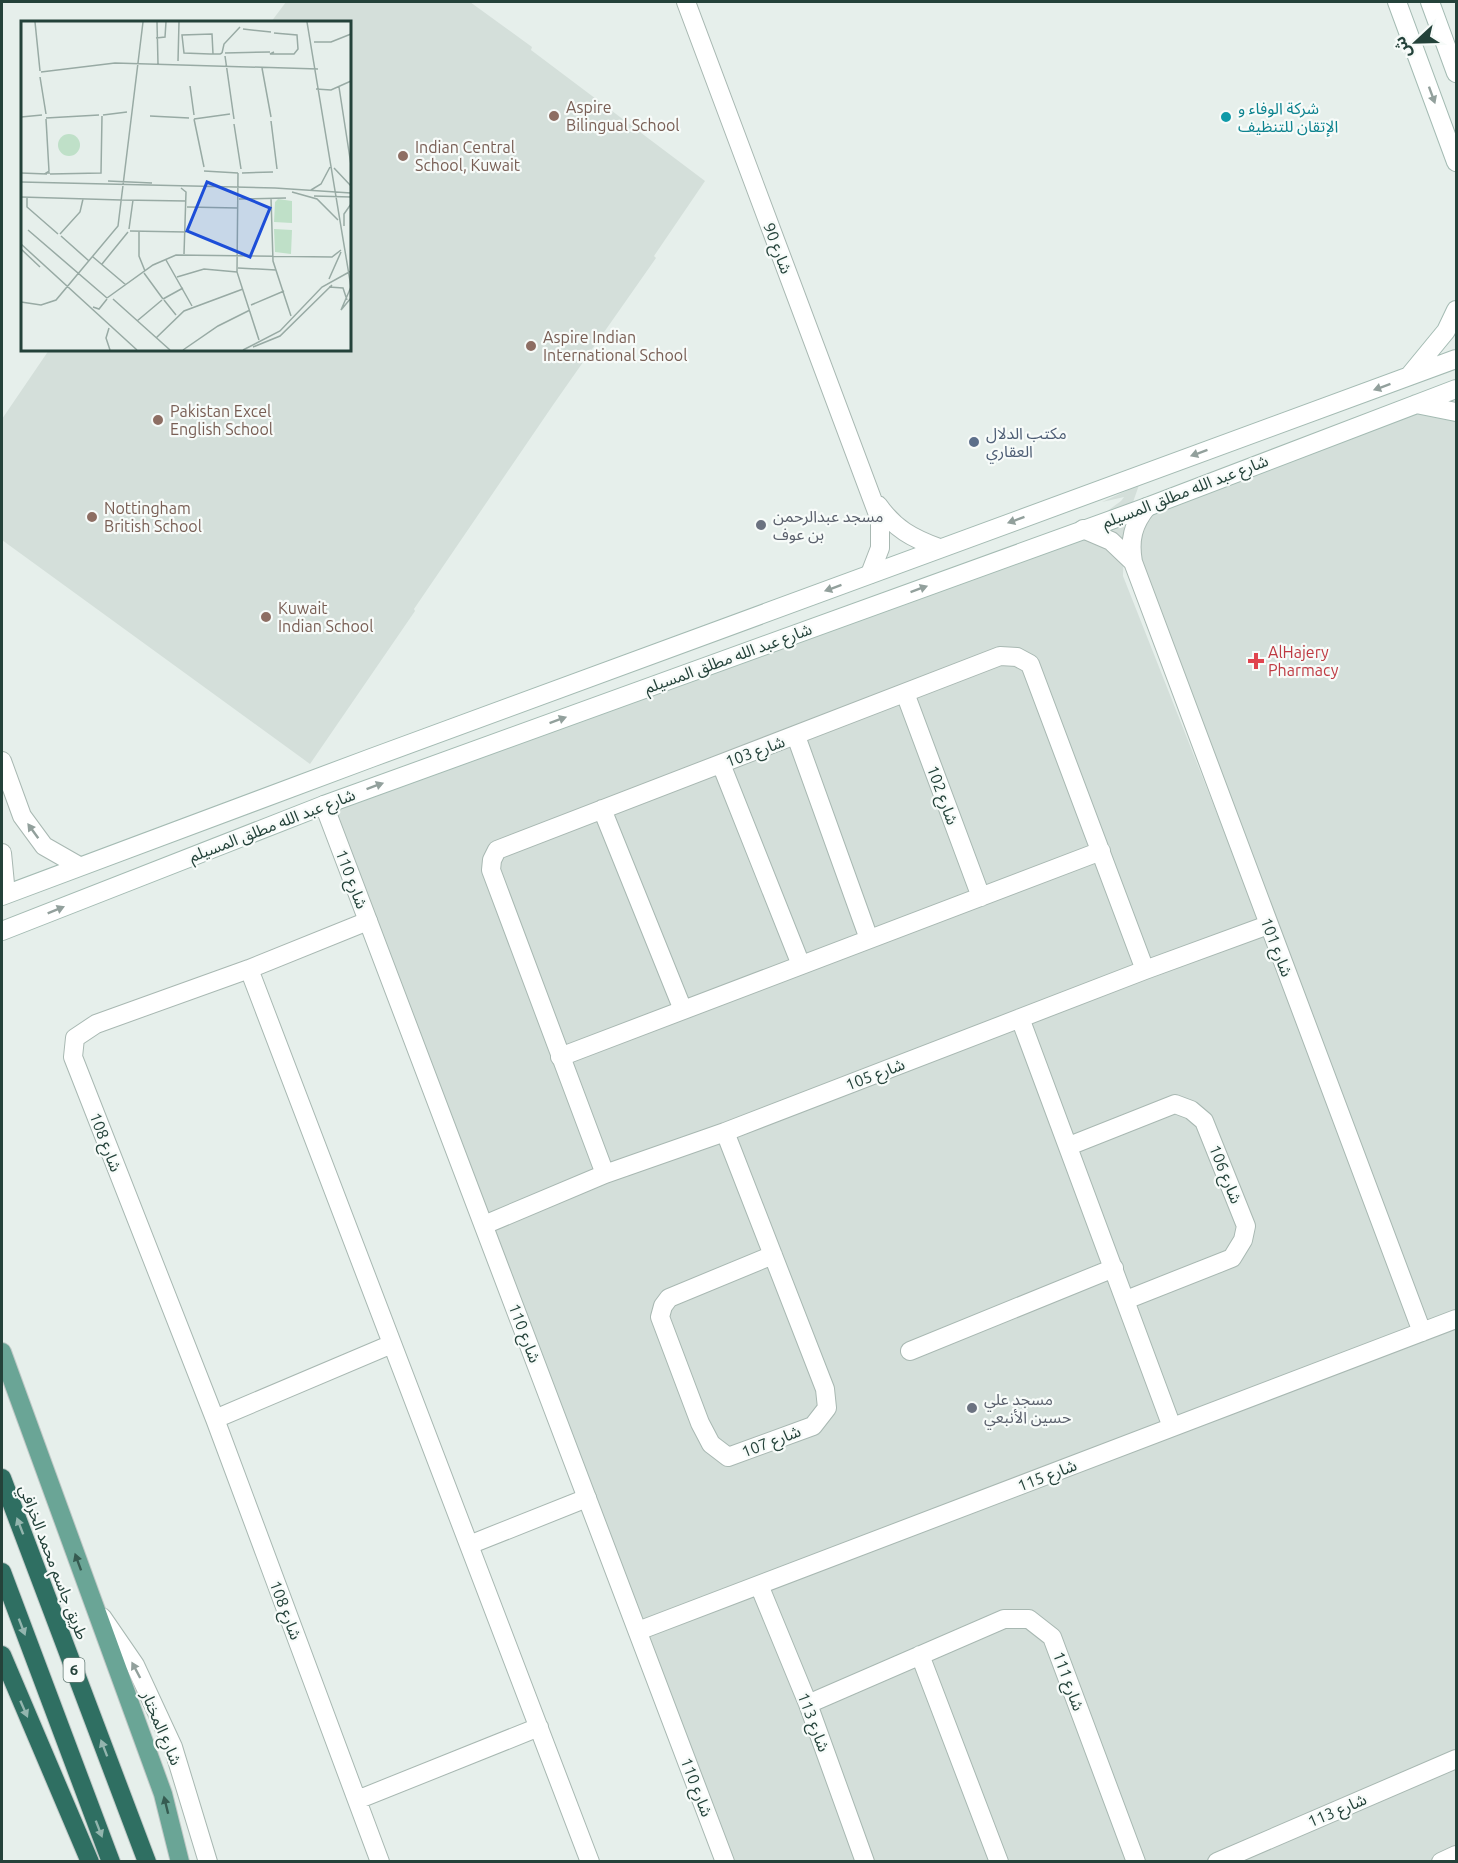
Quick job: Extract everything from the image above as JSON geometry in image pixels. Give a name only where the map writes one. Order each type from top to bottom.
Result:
[{"type":"highway","name":"طريق جاسم محمد الخرافي","points":[[2,1478],[147,1862]]},
{"type":"highway","name":"6","points":[[2,1572],[111,1862]]},
{"type":"highway","points":[[2,1655],[90,1862]]},
{"type":"main road","points":[[2,1352],[163,1794],[180,1862]]},
{"type":"street","name":"شارع 90","points":[[686,2],[880,520],[880,548],[870,574]]},
{"type":"street","points":[[1397,2],[1456,162]]},
{"type":"street","points":[[1430,2],[1456,73]]},
{"type":"street","points":[[1407,377],[1446,331],[1456,310]]},
{"type":"street","name":"شارع عبد الله مطلق المسيلم","points":[[4,895],[1456,359]]},
{"type":"street","name":"شارع عبد الله مطلق المسيلم","points":[[2,932],[324,805],[1147,507],[1456,389]]},
{"type":"street","points":[[1415,404],[1456,412]]},
{"type":"street","name":"شارع 90","points":[[871,493],[888,518],[911,537],[939,549]]},
{"type":"street","name":"شارع 101","points":[[1147,507],[1133,532],[1131,542],[1133,562],[1422,1332]]},
{"type":"street","name":"شارع 101","points":[[1083,529],[1111,541],[1133,562]]},
{"type":"street","points":[[696,639],[696,654],[706,667]]},
{"type":"street","points":[[658,652],[667,665],[665,681]]},
{"type":"street","name":"شارع 103","points":[[605,1174],[491,870],[492,860],[497,850],[1000,656],[1017,657],[1030,664],[1145,970]]},
{"type":"street","name":"شارع 102","points":[[905,693],[981,897]]},
{"type":"street","points":[[796,736],[869,939]]},
{"type":"street","points":[[2,761],[22,816],[44,846],[79,866]]},
{"type":"street","points":[[721,764],[801,965]]},
{"type":"street","name":"شارع 110","points":[[324,805],[725,1862]]},
{"type":"street","points":[[602,809],[683,1010]]},
{"type":"street","points":[[157,837],[168,866]]},
{"type":"street","points":[[560,1057],[1101,851]]},
{"type":"street","points":[[2,853],[4,895]]},
{"type":"street","name":"شارع 108","points":[[369,921],[249,969],[96,1024],[75,1038],[74,1057],[215,1419],[380,1862]]},
{"type":"street","name":"شارع 105","points":[[484,1225],[605,1174],[725,1132],[1145,970],[1268,926]]},
{"type":"street","points":[[249,969],[590,1862]]},
{"type":"street","points":[[1020,1018],[1172,1427]]},
{"type":"street","name":"شارع 106","points":[[1068,1146],[1175,1104],[1191,1110],[1204,1121],[1246,1226],[1243,1240],[1232,1258],[1126,1300]]},
{"type":"street","name":"شارع 107","points":[[725,1132],[773,1255],[825,1389],[827,1408],[813,1426],[728,1457],[711,1444],[700,1423],[660,1317],[663,1306],[669,1298],[773,1255]]},
{"type":"street","points":[[910,1351],[1114,1268]]},
{"type":"street","name":"شارع 115","points":[[638,1631],[1456,1318]]},
{"type":"street","points":[[215,1419],[392,1344]]},
{"type":"street","points":[[469,1545],[587,1498]]},
{"type":"street","name":"شارع 113","points":[[759,1585],[808,1704],[865,1862]]},
{"type":"street","name":"شارع المختار","points":[[94,1604],[135,1665],[173,1747],[208,1862]]},
{"type":"street","name":"شارع 111","points":[[808,1704],[1004,1619],[1029,1619],[1052,1637],[1136,1862]]},
{"type":"street","points":[[920,1655],[999,1862]]},
{"type":"street","points":[[357,1800],[539,1727]]},
{"type":"street","name":"شارع 113","points":[[1217,1862],[1456,1759]]},
{"type":"street","points":[[1441,1862],[1456,1855]]},
{"type":"shaded area","points":[[286,2],[470,2],[705,181],[654,256],[656,258],[553,405],[310,764],[2,540],[2,419],[48,351],[351,351],[351,21],[272,21]]},
{"type":"shaded area","points":[[1415,404],[1456,412],[1456,1855],[1441,1862],[725,1861],[324,805],[1083,529],[1124,497],[1102,502],[1139,485],[1124,528],[1123,576],[1404,1287],[1133,562],[1141,514]]},
{"type":"place","name":"Aspire Bilingual School","points":[[554,116]]},
{"type":"place","name":"شركة الوفاء و الإتقان للتنظيف","points":[[1226,117]]},
{"type":"place","name":"Indian Central School, Kuwait","points":[[403,156]]},
{"type":"place","name":"Aspire Indian International School","points":[[531,346]]},
{"type":"place","name":"Pakistan Excel English School","points":[[158,420]]},
{"type":"place","name":"مكتب الدلال العقاري","points":[[974,442]]},
{"type":"place","name":"Nottingham British School","points":[[92,517]]},
{"type":"place","name":"مسجد عبدالرحمن بن عوف","points":[[761,525]]},
{"type":"place","name":"Kuwait Indian School","points":[[266,617]]},
{"type":"place","name":"AlHajery Pharmacy","points":[[1256,661]]},
{"type":"place","name":"مسجد علي حسين الأنبعي","points":[[972,1408]]}]
